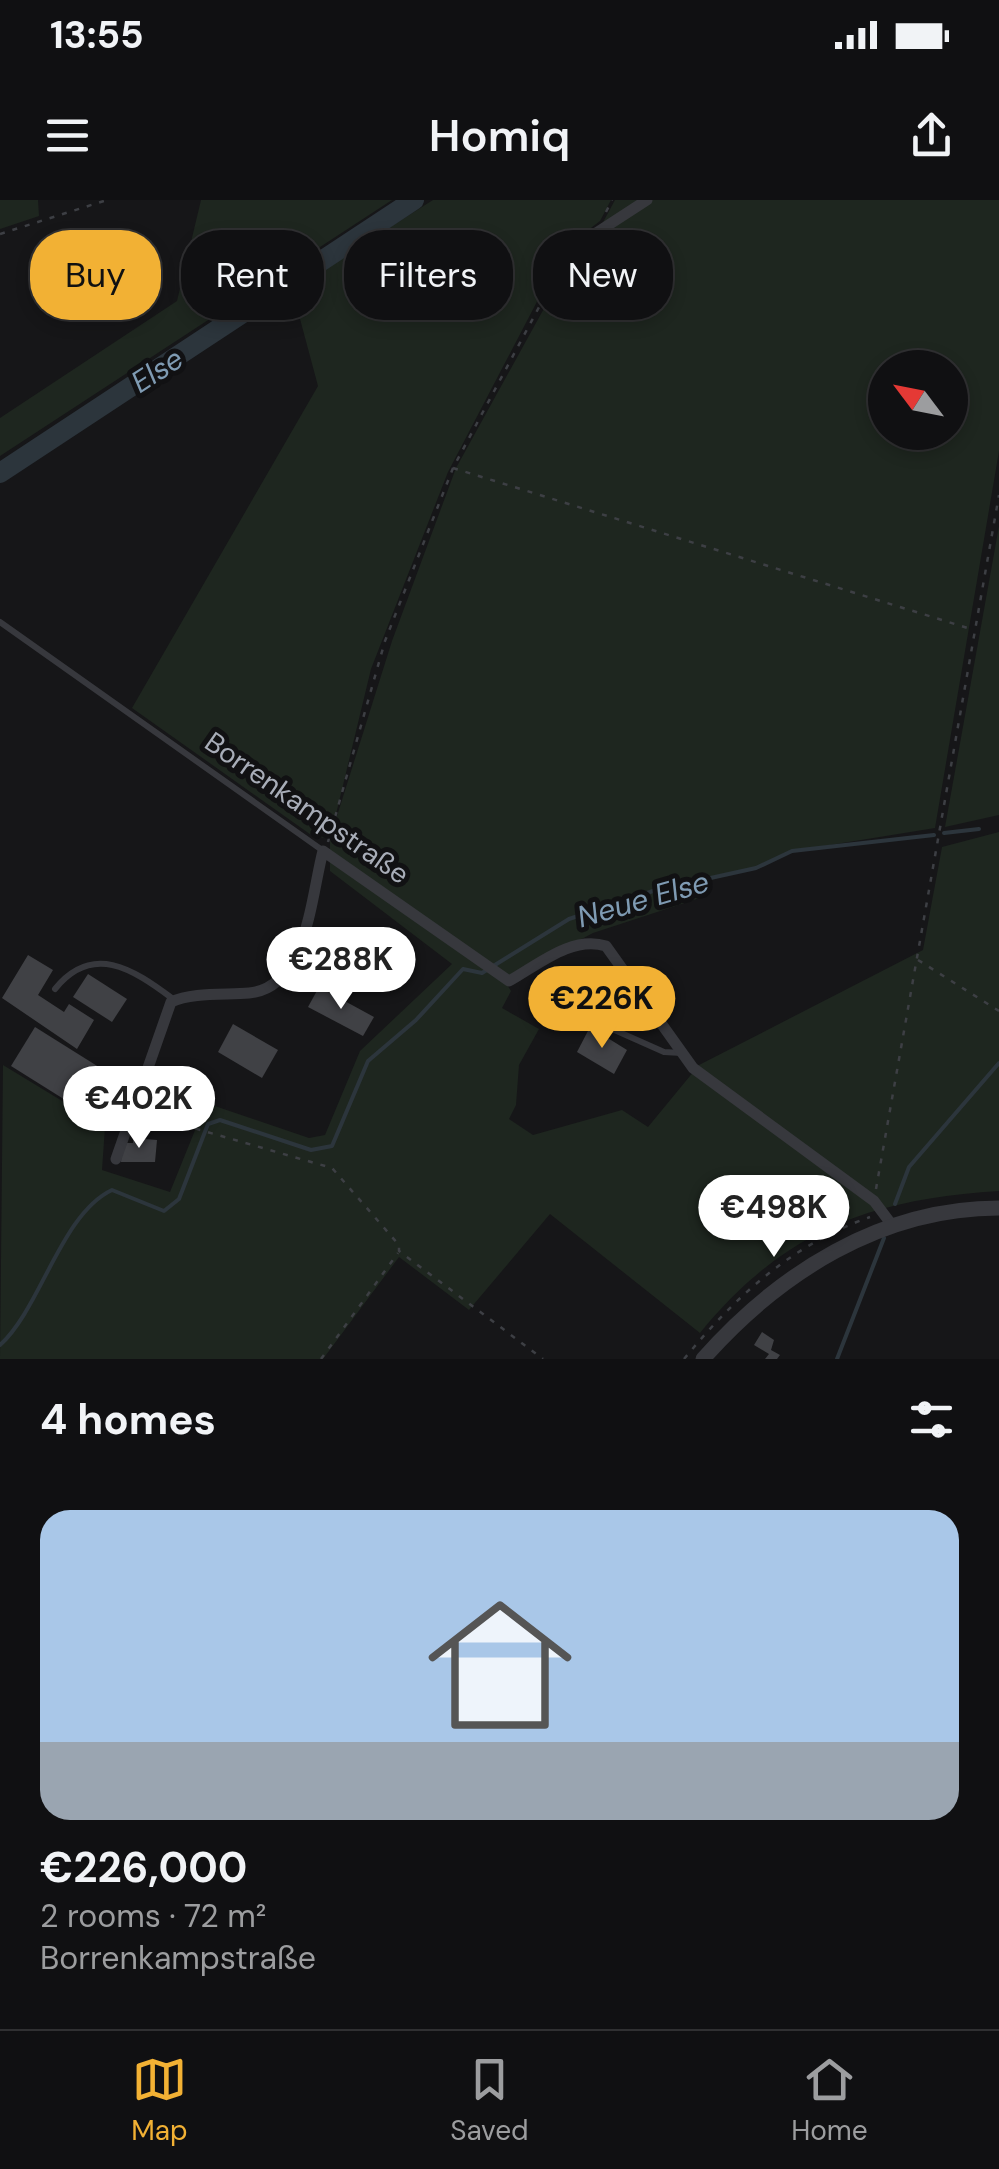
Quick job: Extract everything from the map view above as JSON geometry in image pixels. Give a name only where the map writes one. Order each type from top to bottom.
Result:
[{"type":"street","points":[[601,230],[647,200]]},
{"type":"street","points":[[116,1159],[174,1000],[267,992],[285,978],[295,956],[323,851]]},
{"type":"street","name":"Borrenkampstraße","points":[[323,851],[509,982],[570,947],[589,941],[606,946],[694,1068],[874,1200],[892,1226]]},
{"type":"street","points":[[702,1359],[736,1321],[787,1278],[849,1243],[892,1226],[959,1210],[999,1208]]},
{"type":"lane","name":"Borrenkampstraße","points":[[0,622],[323,851]]},
{"type":"lane","points":[[54,989],[78,965],[101,961],[174,1000]]},
{"type":"lane","points":[[556,1004],[664,1052],[684,1054]]},
{"type":"path","points":[[0,234],[107,200]]},
{"type":"path","points":[[323,851],[385,641],[453,468],[533,318]]},
{"type":"path","points":[[453,468],[976,631]]},
{"type":"path","points":[[874,1200],[999,495]]},
{"type":"path","points":[[917,959],[999,1011]]},
{"type":"path","points":[[183,1125],[332,1168],[399,1245],[399,1251],[321,1359]]},
{"type":"path","points":[[399,1251],[542,1359]]},
{"type":"shaded area","points":[[0,200],[38,200],[39,216],[0,229]]},
{"type":"shaded area","points":[[201,200],[392,200],[324,244],[324,230],[194,230]]},
{"type":"shaded area","points":[[433,200],[611,200],[600,221],[588,230],[533,230],[533,309],[448,472],[371,669],[331,835],[392,641],[456,468],[538,320],[673,320],[673,230],[599,230],[615,200],[999,200],[999,451],[935,828],[793,851],[757,867],[699,883],[709,895],[593,933],[504,980],[511,991],[502,1008],[539,1029],[519,1065],[516,1105],[509,1119],[533,1135],[622,1110],[648,1127],[699,1065],[923,950],[942,847],[999,832],[999,1191],[910,1202],[832,1227],[797,1245],[764,1269],[700,1333],[550,1214],[469,1310],[399,1257],[323,1359],[0,1359],[3,1065],[105,1127],[102,1170],[170,1192],[206,1103],[309,1138],[325,1135],[360,1051],[452,964],[330,871],[330,838],[314,837],[132,708],[318,386],[300,320],[324,320],[324,269],[344,256],[344,320],[513,320],[513,230],[385,230]]},
{"type":"shaded area","points":[[181,284],[181,320],[208,320],[0,456],[0,418],[148,320],[161,320],[161,312],[177,301]]},
{"type":"shaded area","points":[[999,526],[999,815],[945,827]]},
{"type":"building","points":[[28,955],[53,970],[38,995],[64,1012],[69,1004],[94,1020],[77,1049],[2,998]]},
{"type":"building","points":[[583,972],[613,989],[601,1011],[572,994]]},
{"type":"building","points":[[88,974],[127,999],[112,1022],[73,997]]},
{"type":"building","points":[[319,987],[374,1017],[363,1036],[308,1007]]},
{"type":"building","points":[[233,1024],[278,1050],[262,1078],[218,1052]]},
{"type":"building","points":[[35,1027],[110,1074],[86,1113],[11,1066]]},
{"type":"building","points":[[590,1027],[627,1050],[614,1074],[577,1052]]},
{"type":"building","points":[[133,1138],[157,1140],[155,1162],[121,1162],[122,1143],[133,1143]]},
{"type":"building","points":[[762,1332],[774,1340],[771,1350],[780,1355],[777,1359],[765,1359],[769,1354],[754,1345]]},
{"type":"waterway","name":"Else","points":[[0,473],[414,200]]},
{"type":"waterway","name":"Neue Else","points":[[944,833],[979,829]]},
{"type":"waterway","name":"Neue Else","points":[[0,1345],[28,1309],[65,1240],[94,1202],[112,1190],[164,1211],[179,1199],[208,1124],[220,1120],[311,1150],[332,1146],[368,1061],[416,1020],[463,969],[482,973],[569,919],[656,890],[756,868],[792,851],[934,835]]},
{"type":"waterway","points":[[895,1204],[909,1167],[999,1063]]},
{"type":"waterway","points":[[837,1359],[884,1238]]}]
